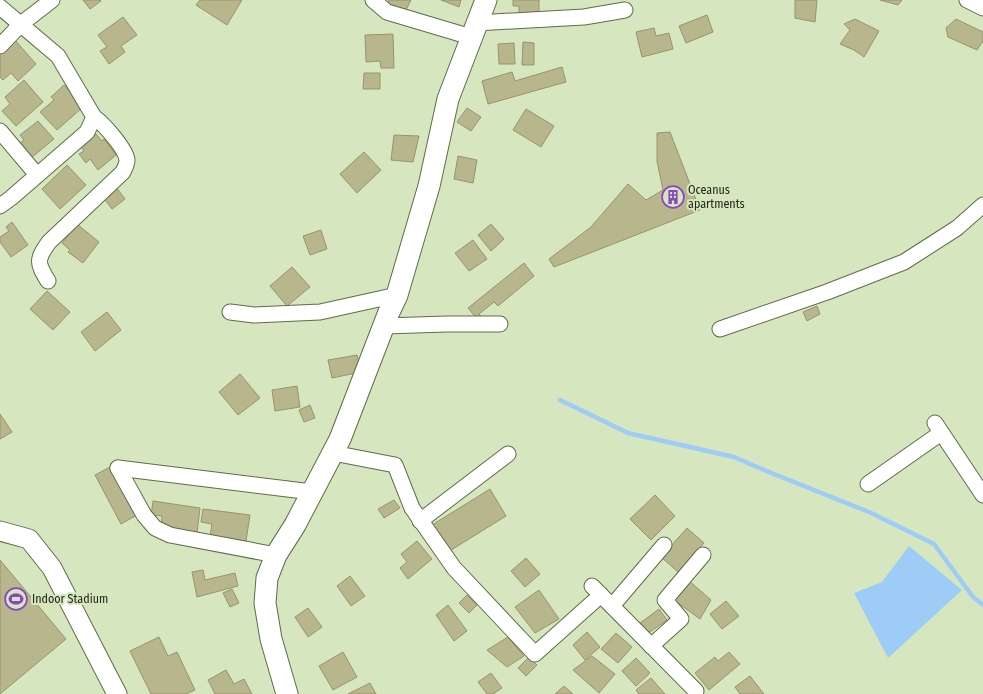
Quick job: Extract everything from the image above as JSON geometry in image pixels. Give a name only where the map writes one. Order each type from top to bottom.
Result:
[{"type":"main road","points":[[287,694],[271,639],[265,603],[268,578],[276,555],[295,525],[334,453],[397,295],[429,186],[448,99],[486,0]]},
{"type":"street","points":[[0,46],[21,24],[52,0]]},
{"type":"street","points":[[373,0],[387,12],[474,30],[584,17],[625,10]]},
{"type":"street","points":[[967,0],[983,8]]},
{"type":"street","points":[[0,7],[58,56],[94,116],[106,128],[124,152],[127,159],[126,167],[123,172],[49,242],[41,253],[39,262],[41,270],[48,281]]},
{"type":"street","points":[[0,206],[87,132],[94,116]]},
{"type":"street","points":[[0,132],[37,175]]},
{"type":"street","points":[[720,329],[827,292],[904,262],[957,228],[983,205]]},
{"type":"street","points":[[230,312],[254,315],[320,312],[397,295]]},
{"type":"street","points":[[384,326],[500,324]]},
{"type":"street","points":[[868,484],[938,428],[983,495]]},
{"type":"street","points":[[334,453],[395,465],[412,508],[454,568],[535,654],[596,591],[696,693]]},
{"type":"street","points":[[420,521],[508,454]]},
{"type":"street","points":[[276,555],[170,535],[155,528],[144,515],[118,468],[312,492]]},
{"type":"street","points":[[0,531],[30,539],[52,568],[117,694]]},
{"type":"street","points":[[612,606],[664,545]]},
{"type":"street","points":[[651,646],[681,619],[665,600],[703,555]]},
{"type":"water","points":[[909,546],[962,590],[888,658],[854,593],[882,582]]},
{"type":"building","points":[[83,0],[100,0],[101,1],[90,9]]},
{"type":"building","points":[[200,0],[242,0],[227,25],[196,5]]},
{"type":"building","points":[[389,0],[411,0],[405,12],[387,4]]},
{"type":"building","points":[[441,0],[461,0],[459,7]]},
{"type":"building","points":[[513,0],[539,0],[539,13],[519,14],[519,6],[513,6]]},
{"type":"building","points":[[795,0],[817,0],[815,22],[795,18]]},
{"type":"building","points":[[880,0],[902,0],[898,5]]},
{"type":"building","points":[[707,15],[713,32],[686,43],[679,26]]},
{"type":"building","points":[[123,17],[137,35],[121,46],[125,52],[109,64],[100,51],[107,47],[98,35]]},
{"type":"building","points":[[855,19],[879,31],[864,57],[854,50],[840,44],[850,30],[844,24]]},
{"type":"building","points":[[956,19],[983,32],[983,41],[977,50],[948,37],[946,28]]},
{"type":"building","points":[[654,28],[656,36],[669,33],[673,49],[642,57],[636,32]]},
{"type":"building","points":[[393,34],[394,68],[381,68],[380,61],[366,62],[365,35]]},
{"type":"building","points":[[14,39],[36,64],[18,81],[11,73],[3,80],[0,77],[0,51]]},
{"type":"building","points":[[523,42],[534,43],[534,65],[522,65]]},
{"type":"building","points":[[514,43],[515,64],[499,64],[498,44]]},
{"type":"building","points":[[562,67],[566,82],[488,104],[482,81],[512,72],[515,81]]},
{"type":"building","points":[[364,73],[380,73],[380,89],[363,89]]},
{"type":"building","points":[[24,80],[43,102],[16,126],[2,111],[10,104],[5,97]]},
{"type":"building","points":[[64,85],[83,107],[57,130],[40,112],[54,100],[51,97]]},
{"type":"building","points":[[467,108],[481,117],[471,131],[457,122]]},
{"type":"building","points":[[526,109],[554,126],[541,147],[513,130]]},
{"type":"building","points":[[38,121],[54,139],[31,158],[19,144],[24,140],[20,135]]},
{"type":"building","name":"Oceanus apartments","points":[[670,132],[700,210],[554,267],[549,259],[591,227],[628,184],[646,200],[663,190],[657,161],[657,133]]},
{"type":"building","points":[[96,134],[102,141],[104,139],[116,155],[98,170],[90,159],[86,163],[79,154],[84,151],[81,147]]},
{"type":"building","points":[[394,135],[419,136],[413,162],[391,160]]},
{"type":"building","points":[[364,152],[381,170],[357,193],[340,174]]},
{"type":"building","points":[[458,156],[477,160],[473,183],[454,179]]},
{"type":"building","points":[[67,165],[86,185],[60,209],[42,189]]},
{"type":"building","points":[[116,187],[125,199],[112,209],[103,197]]},
{"type":"building","points":[[12,222],[28,245],[11,257],[0,242],[0,237],[9,231],[6,227]]},
{"type":"building","points":[[77,224],[99,242],[83,263],[68,252],[70,250],[62,243]]},
{"type":"building","points":[[491,224],[504,239],[491,251],[478,235]]},
{"type":"building","points":[[321,230],[327,249],[310,255],[303,236]]},
{"type":"building","points":[[473,240],[487,259],[469,271],[455,253]]},
{"type":"building","points":[[524,263],[534,276],[498,306],[494,302],[479,314],[482,317],[478,320],[468,308]]},
{"type":"building","points":[[292,267],[310,287],[287,306],[270,286]]},
{"type":"building","points":[[47,291],[70,312],[53,330],[30,309]]},
{"type":"building","points":[[817,306],[820,314],[807,321],[803,312]]},
{"type":"building","points":[[107,312],[121,330],[95,351],[81,332]]},
{"type":"building","points":[[357,355],[361,372],[332,378],[328,360]]},
{"type":"building","points":[[240,374],[260,398],[238,415],[219,392]]},
{"type":"building","points":[[297,386],[300,407],[275,411],[272,390]]},
{"type":"building","points":[[310,405],[315,418],[304,422],[299,410]]},
{"type":"building","points":[[0,414],[12,432],[0,439]]},
{"type":"building","points":[[112,466],[137,515],[121,524],[95,475]]},
{"type":"building","points":[[490,489],[506,516],[448,552],[432,525]]},
{"type":"building","points":[[655,495],[675,516],[651,540],[630,519]]},
{"type":"building","points":[[394,500],[400,508],[384,518],[378,509]]},
{"type":"building","points":[[153,501],[200,508],[197,533],[161,528],[162,516],[151,515]]},
{"type":"building","points":[[203,509],[250,515],[246,541],[210,536],[212,524],[201,522]]},
{"type":"building","points":[[687,528],[704,543],[678,572],[661,557]]},
{"type":"building","points":[[417,541],[432,559],[408,579],[400,568],[407,562],[401,554]]},
{"type":"building","points":[[526,558],[540,574],[525,587],[511,571]]},
{"type":"building","name":"Indoor Stadium","points":[[0,560],[66,639],[0,694]]},
{"type":"building","points":[[203,570],[205,580],[235,573],[238,586],[197,597],[192,572]]},
{"type":"building","points":[[350,576],[365,596],[351,606],[337,586]]},
{"type":"building","points":[[687,579],[711,600],[700,619],[674,600]]},
{"type":"building","points":[[232,589],[239,603],[230,607],[223,593]]},
{"type":"building","points":[[539,590],[559,619],[535,633],[515,607]]},
{"type":"building","points":[[467,595],[477,605],[469,613],[459,603]]},
{"type":"building","points":[[726,601],[739,616],[722,629],[710,614]]},
{"type":"building","points":[[448,605],[467,631],[454,641],[436,615]]},
{"type":"building","points":[[308,608],[322,627],[308,637],[295,617]]},
{"type":"building","points":[[659,609],[667,620],[647,634],[640,623]]},
{"type":"building","points":[[587,632],[600,647],[585,660],[573,645]]},
{"type":"building","points":[[616,633],[632,647],[618,663],[601,649]]},
{"type":"building","points":[[159,637],[168,656],[177,652],[195,690],[186,694],[151,694],[130,651]]},
{"type":"building","points":[[508,637],[524,656],[507,667],[487,650]]},
{"type":"building","points":[[343,652],[357,677],[333,690],[319,666]]},
{"type":"building","points":[[729,652],[740,664],[709,690],[695,673],[715,657],[718,661]]},
{"type":"building","points":[[592,656],[615,674],[599,693],[573,670]]},
{"type":"building","points":[[529,657],[537,665],[526,676],[518,668]]},
{"type":"building","points":[[636,658],[650,673],[636,686],[622,671]]},
{"type":"building","points":[[226,670],[234,684],[244,679],[252,694],[215,694],[208,680]]},
{"type":"building","points":[[491,673],[502,688],[493,694],[487,694],[478,682]]},
{"type":"building","points":[[750,676],[764,694],[740,694],[735,687]]},
{"type":"building","points":[[651,678],[665,694],[639,694],[636,690]]},
{"type":"building","points":[[370,683],[376,694],[348,694]]},
{"type":"building","points":[[564,686],[573,694],[555,694]]},
{"type":"waterway","points":[[560,400],[628,433],[734,457],[869,512],[934,544],[973,597],[983,605]]},
{"type":"place","name":"Oceanus apartments","points":[[673,197]]},
{"type":"place","name":"Indoor Stadium","points":[[16,599]]}]
